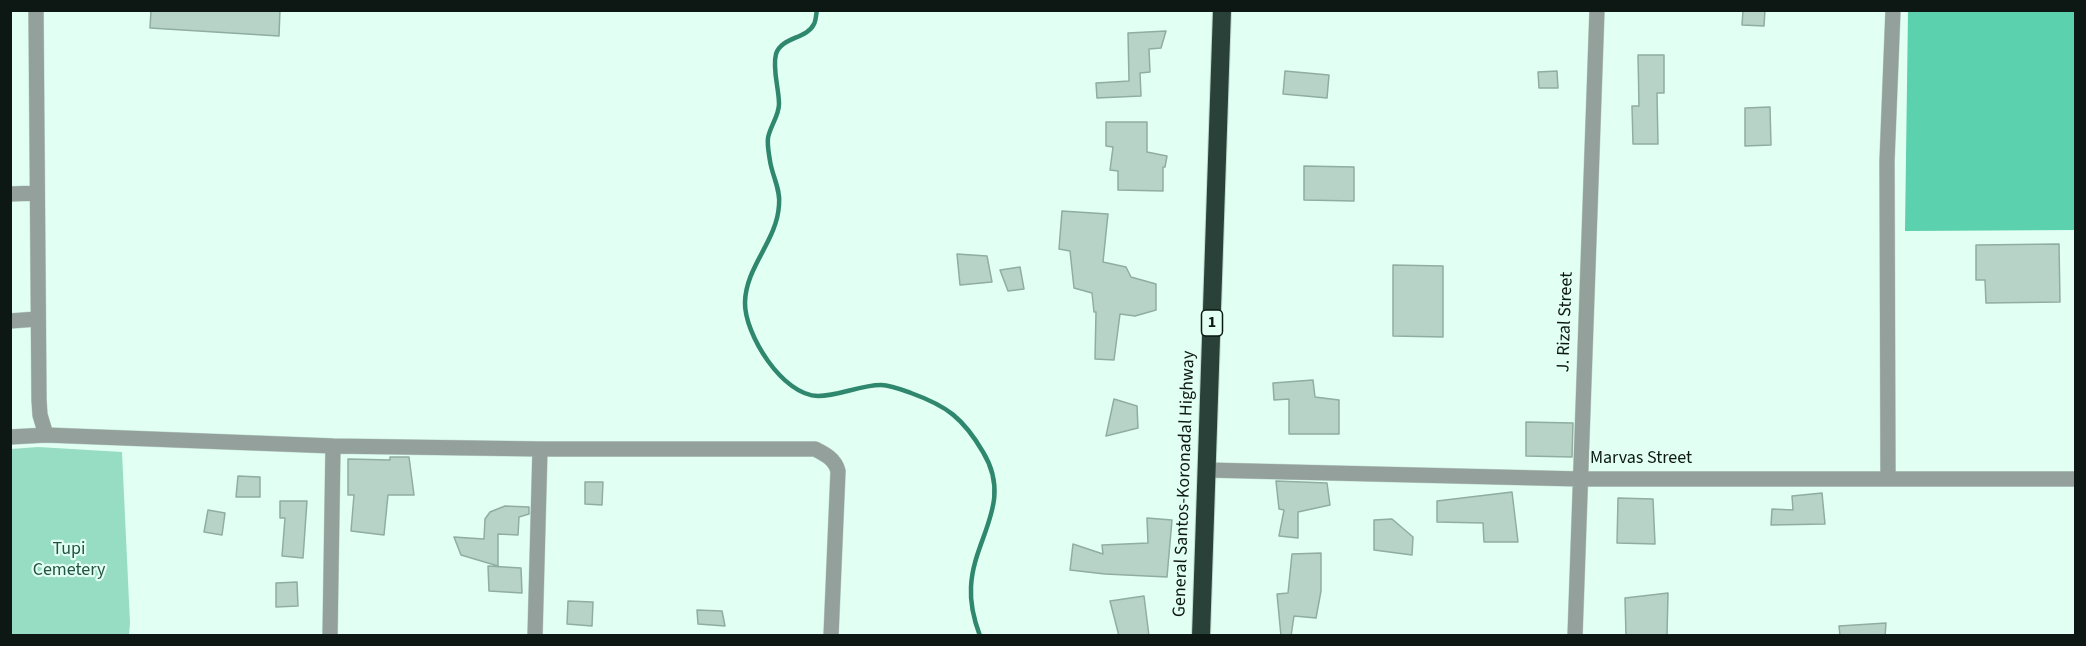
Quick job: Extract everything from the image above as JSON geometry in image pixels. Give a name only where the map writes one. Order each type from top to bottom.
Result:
[{"type":"highway","name":"General Santos-Koronadal Highway","points":[[1201,636],[1222,10]]},
{"type":"street","points":[[36,10],[37,320],[40,415],[46,435]]},
{"type":"street","name":"J. Rizal Street","points":[[1575,636],[1597,10]]},
{"type":"street","points":[[1888,478],[1887,161],[1893,10]]},
{"type":"street","points":[[10,195],[37,193]]},
{"type":"street","points":[[10,321],[37,320]]},
{"type":"street","points":[[10,437],[46,435],[333,446],[815,449],[824,453],[837,465],[838,471],[831,636]]},
{"type":"street","points":[[330,636],[333,446]]},
{"type":"street","points":[[535,636],[540,449]]},
{"type":"street","name":"Marvas Street","points":[[1207,470],[1580,478],[2076,479]]},
{"type":"green space","points":[[1908,11],[2075,11],[2075,230],[1905,231]]},
{"type":"green space","name":"Tupi Cemetery","points":[[38,447],[122,452],[129,635],[11,635],[11,449]]},
{"type":"building","points":[[151,10],[280,10],[279,36],[150,28]]},
{"type":"building","points":[[1743,10],[1765,10],[1764,26],[1742,25]]},
{"type":"building","points":[[1166,31],[1161,48],[1149,49],[1150,72],[1140,73],[1141,96],[1097,98],[1096,83],[1129,81],[1128,33]]},
{"type":"building","points":[[1638,55],[1664,55],[1664,93],[1657,93],[1658,144],[1633,144],[1632,106],[1639,106]]},
{"type":"building","points":[[1285,71],[1329,75],[1327,98],[1283,94]]},
{"type":"building","points":[[1557,71],[1558,88],[1539,88],[1538,72]]},
{"type":"building","points":[[1770,107],[1771,145],[1745,146],[1745,108]]},
{"type":"building","points":[[1106,122],[1147,122],[1147,152],[1167,156],[1165,167],[1163,167],[1163,191],[1118,190],[1118,171],[1110,170],[1113,147],[1106,146]]},
{"type":"building","points":[[1304,166],[1354,167],[1354,201],[1304,200]]},
{"type":"building","points":[[1062,211],[1108,214],[1103,262],[1126,267],[1131,277],[1156,284],[1156,310],[1135,316],[1120,314],[1114,360],[1095,359],[1096,312],[1094,312],[1092,293],[1074,288],[1070,251],[1059,249]]},
{"type":"building","points":[[2059,244],[2060,302],[1986,303],[1985,280],[1976,280],[1976,245]]},
{"type":"building","points":[[957,254],[987,256],[992,282],[960,285]]},
{"type":"building","points":[[1393,265],[1443,266],[1443,337],[1393,336]]},
{"type":"building","points":[[1020,267],[1024,289],[1008,291],[1000,270]]},
{"type":"building","points":[[1313,380],[1315,397],[1339,400],[1339,434],[1289,434],[1289,399],[1274,400],[1273,383]]},
{"type":"building","points":[[1114,399],[1137,406],[1138,428],[1106,436]]},
{"type":"building","points":[[1526,422],[1573,423],[1572,457],[1526,456]]},
{"type":"building","points":[[390,457],[409,457],[414,495],[388,495],[384,535],[351,531],[354,495],[348,495],[348,459],[390,460]]},
{"type":"building","points":[[238,476],[260,477],[260,497],[236,497]]},
{"type":"building","points":[[1276,481],[1327,483],[1330,505],[1298,512],[1298,538],[1279,536],[1284,510],[1279,509]]},
{"type":"building","points":[[585,482],[603,482],[602,505],[585,504]]},
{"type":"building","points":[[1512,492],[1518,542],[1484,542],[1483,523],[1437,522],[1437,501]]},
{"type":"building","points":[[1822,493],[1825,524],[1771,525],[1772,509],[1793,510],[1792,496]]},
{"type":"building","points":[[1618,498],[1653,499],[1655,544],[1617,543]]},
{"type":"building","points":[[280,501],[307,501],[303,558],[282,556],[285,518],[280,518]]},
{"type":"building","points":[[505,506],[529,507],[529,514],[519,517],[518,535],[498,534],[498,566],[461,555],[454,537],[484,539],[485,519],[490,512]]},
{"type":"building","points":[[208,510],[225,513],[222,535],[204,532]]},
{"type":"building","points":[[1147,518],[1172,520],[1167,577],[1070,570],[1073,544],[1103,554],[1102,545],[1148,543]]},
{"type":"building","points":[[1392,519],[1413,537],[1412,555],[1374,550],[1374,520]]},
{"type":"building","points":[[1321,553],[1321,591],[1316,618],[1294,616],[1291,636],[1281,636],[1277,594],[1288,593],[1292,554]]},
{"type":"building","points":[[488,566],[521,568],[522,593],[489,591]]},
{"type":"building","points":[[297,582],[298,606],[276,607],[276,583]]},
{"type":"building","points":[[1668,593],[1667,636],[1626,636],[1625,598]]},
{"type":"building","points":[[1144,596],[1149,636],[1119,636],[1110,601]]},
{"type":"building","points":[[568,601],[593,602],[592,626],[567,624]]},
{"type":"building","points":[[697,610],[722,611],[725,626],[698,624]]},
{"type":"building","points":[[1886,623],[1885,636],[1840,636],[1839,626]]},
{"type":"waterway","points":[[817,10],[815,23],[811,29],[783,44],[776,54],[779,108],[769,134],[768,144],[779,194],[779,205],[773,230],[750,277],[745,302],[746,315],[758,346],[779,375],[792,386],[805,393],[818,396],[873,385],[885,385],[904,390],[944,408],[961,422],[976,440],[991,470],[994,488],[993,504],[973,569],[971,587],[973,612],[980,636]]}]
